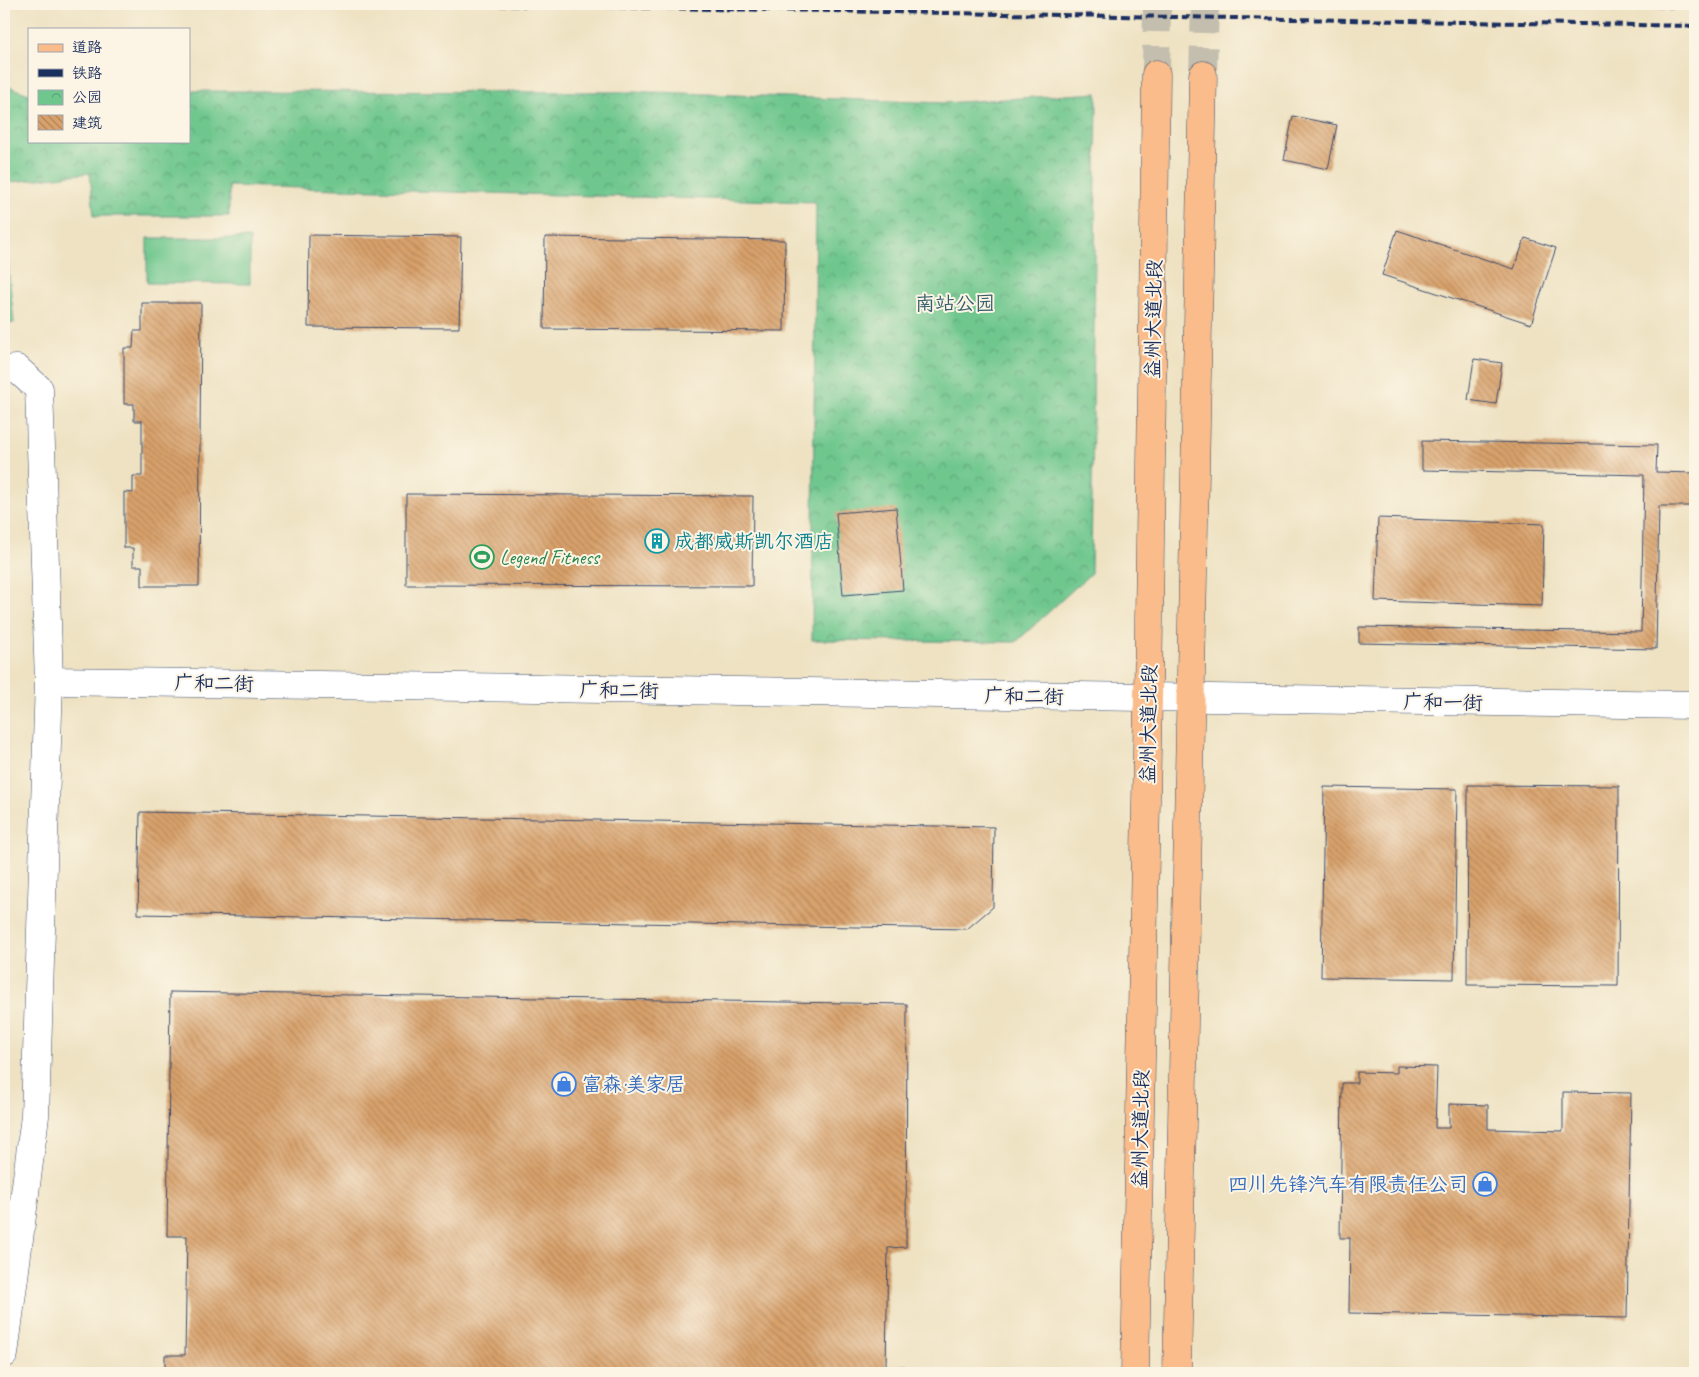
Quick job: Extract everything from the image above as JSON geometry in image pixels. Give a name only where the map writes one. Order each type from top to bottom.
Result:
[{"type":"main road","name":"益州大道北段","points":[[1135,1373],[1148,698],[1156,74]]},
{"type":"main road","name":"益州大道北段","points":[[1177,1373],[1203,76]]},
{"type":"street","points":[[4,370],[17,369],[39,389],[49,681],[35,1116],[4,1354]]},
{"type":"street","name":"广和二街","points":[[49,681],[1190,699]]},
{"type":"street","name":"广和一街","points":[[1190,699],[1695,705]]},
{"type":"green space","name":"南站公园","points":[[4,85],[28,94],[28,142],[190,142],[190,91],[655,92],[944,103],[1097,93],[1091,573],[1016,642],[812,640],[816,202],[229,186],[229,216],[94,216],[90,173],[4,183]]},
{"type":"green space","points":[[4,226],[14,323],[4,324]]},
{"type":"green space","points":[[147,238],[250,238],[250,284],[147,283]]},
{"type":"building","points":[[1293,116],[1337,125],[1328,169],[1284,160]]},
{"type":"building","points":[[1397,230],[1514,269],[1525,238],[1556,248],[1531,324],[1382,275]]},
{"type":"building","points":[[309,235],[461,237],[459,328],[308,327]]},
{"type":"building","points":[[545,237],[785,240],[784,331],[544,329]]},
{"type":"building","points":[[142,303],[201,303],[199,586],[142,586],[142,566],[133,566],[133,548],[124,548],[124,492],[133,493],[133,476],[142,476],[142,421],[134,421],[134,404],[124,404],[124,348],[133,348],[134,331],[142,331]]},
{"type":"building","points":[[1474,359],[1502,363],[1496,404],[1468,400]]},
{"type":"building","points":[[1422,441],[1657,445],[1656,472],[1695,473],[1695,506],[1659,506],[1656,649],[1359,643],[1359,627],[1641,632],[1644,475],[1422,470]]},
{"type":"building","points":[[406,494],[753,496],[752,586],[406,585]]},
{"type":"building","points":[[896,508],[903,590],[843,595],[836,513]]},
{"type":"building","points":[[1378,518],[1544,524],[1542,606],[1375,601]]},
{"type":"building","points":[[1468,785],[1619,786],[1618,986],[1467,985]]},
{"type":"building","points":[[1324,787],[1457,789],[1454,979],[1321,977]]},
{"type":"building","points":[[140,812],[994,827],[993,907],[967,929],[138,914]]},
{"type":"building","points":[[170,992],[907,1004],[906,1247],[888,1248],[886,1367],[905,1366],[905,1373],[165,1373],[165,1355],[185,1355],[187,1236],[167,1236]]},
{"type":"building","name":"四川先锋汽车有限责任公司","points":[[1397,1066],[1437,1067],[1435,1128],[1449,1128],[1449,1104],[1488,1105],[1488,1129],[1563,1131],[1563,1092],[1631,1093],[1627,1318],[1349,1313],[1350,1238],[1340,1238],[1342,1083],[1357,1083],[1357,1072],[1397,1073]]},
{"type":"tunnel","points":[[1156,74],[1157,4]]},
{"type":"tunnel","points":[[1203,75],[1205,4]]},
{"type":"railway","points":[[426,4],[1695,26]]},
{"type":"railway","points":[[1548,4],[1695,7]]},
{"type":"place","name":"成都威斯凯尔酒店","points":[[657,541]]},
{"type":"place","name":"Legend Fitness","points":[[482,557]]},
{"type":"place","name":"富森·美家居","points":[[564,1084]]},
{"type":"place","name":"四川先锋汽车有限责任公司","points":[[1485,1184]]}]
